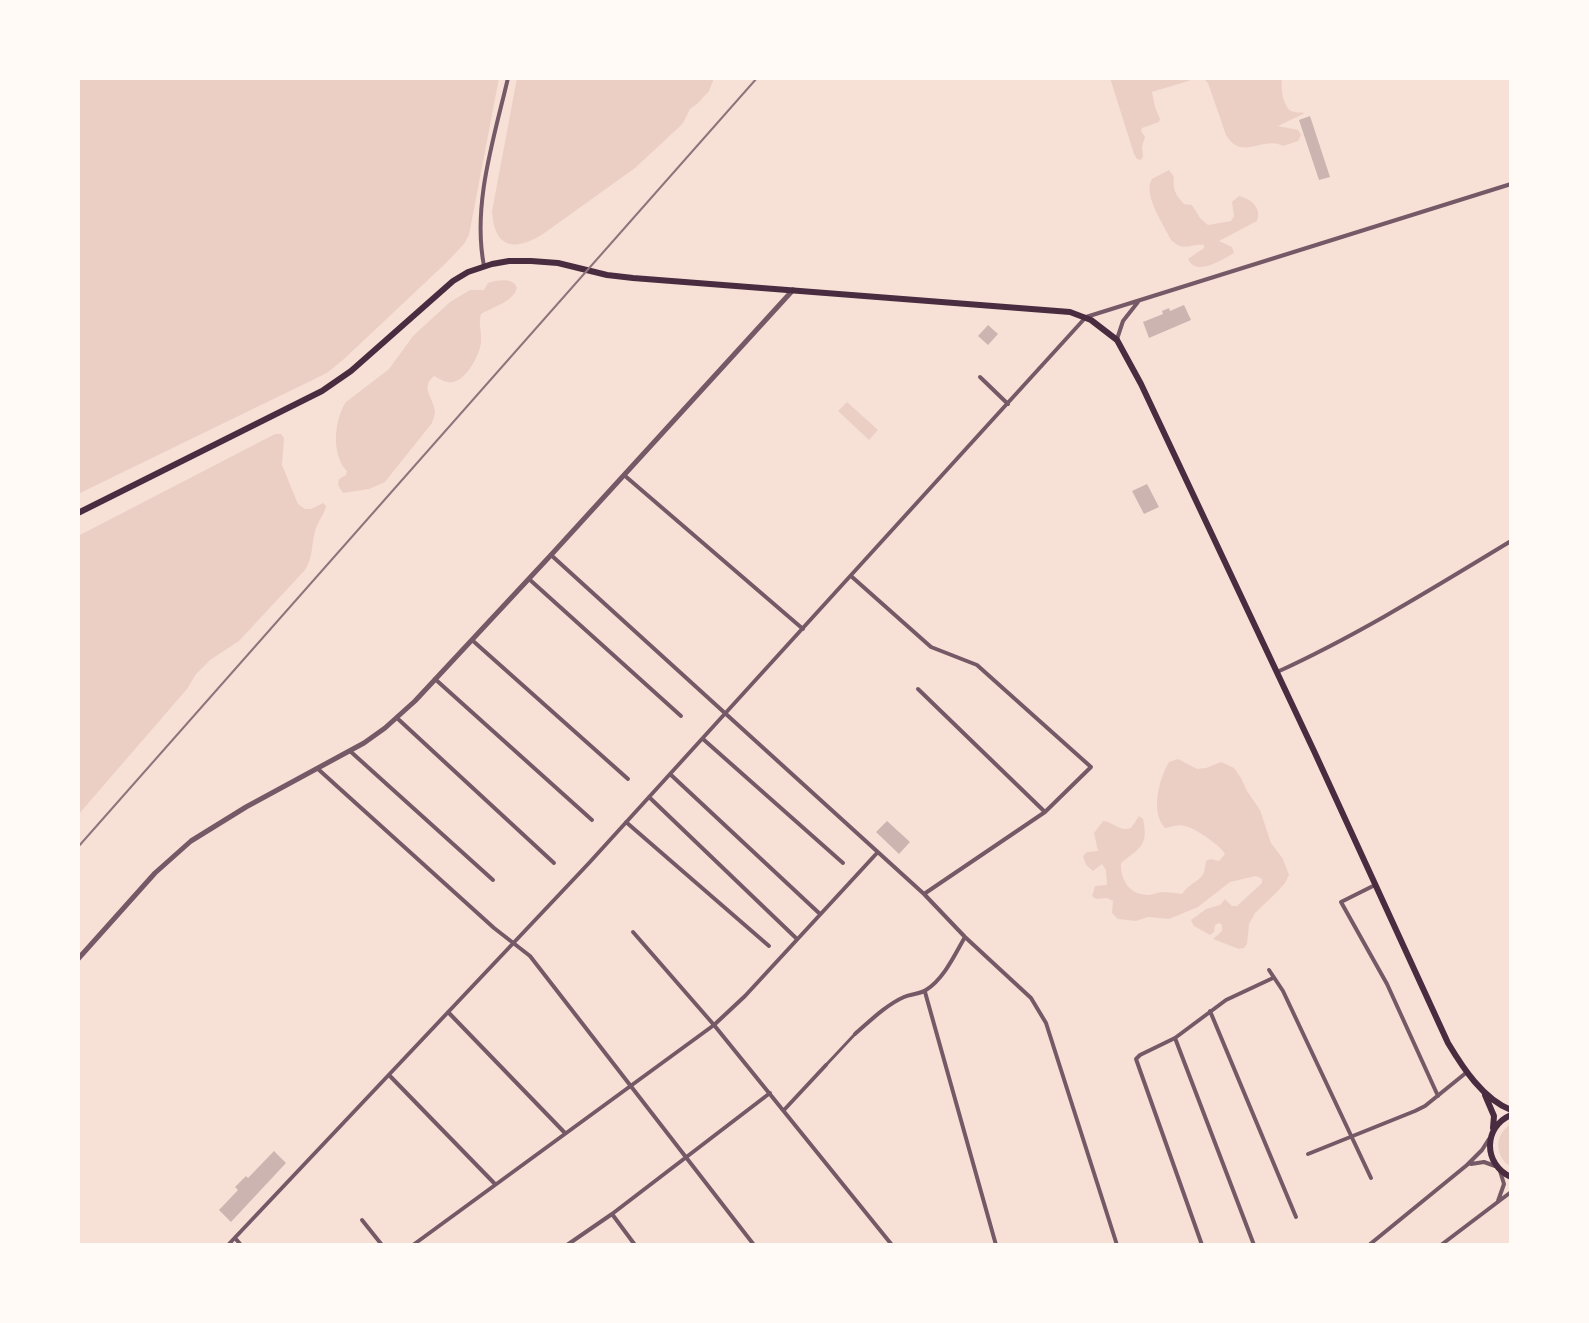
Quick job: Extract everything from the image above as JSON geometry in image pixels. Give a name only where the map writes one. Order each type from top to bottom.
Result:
[{"type":"main road","points":[[78,513],[322,391],[351,371],[445,287],[468,272],[509,261],[545,262],[619,277],[994,308],[1057,311],[1086,317],[1100,325],[1117,340],[1141,384],[1448,1043],[1482,1089],[1511,1112],[1500,1121],[1492,1133]]},
{"type":"main road","points":[[1482,1089],[1494,1116],[1490,1150],[1498,1168],[1511,1177]]},
{"type":"street","points":[[484,266],[481,244],[485,186],[508,78]]},
{"type":"street","points":[[228,1245],[703,740],[1086,317],[1511,184]]},
{"type":"street","points":[[78,959],[155,873],[185,846],[246,807],[350,751],[397,718],[552,555],[793,290]]},
{"type":"street","points":[[1117,340],[1123,321],[1139,302]]},
{"type":"street","points":[[980,377],[1008,404]]},
{"type":"street","points":[[624,475],[803,629]]},
{"type":"street","points":[[1277,672],[1414,600],[1511,541]]},
{"type":"street","points":[[552,555],[924,894],[1040,1010],[1117,1245]]},
{"type":"street","points":[[851,576],[931,647],[977,664],[1091,766],[1045,812],[924,894]]},
{"type":"street","points":[[529,579],[681,716]]},
{"type":"street","points":[[472,640],[628,779]]},
{"type":"street","points":[[435,679],[592,820]]},
{"type":"street","points":[[918,688],[1045,812]]},
{"type":"street","points":[[397,718],[554,863]]},
{"type":"street","points":[[703,740],[843,863]]},
{"type":"street","points":[[350,751],[493,880]]},
{"type":"street","points":[[318,769],[541,968],[754,1245]]},
{"type":"street","points":[[670,774],[820,914]]},
{"type":"street","points":[[649,797],[797,939]]},
{"type":"street","points":[[626,822],[769,946]]},
{"type":"street","points":[[412,1245],[714,1025],[745,996],[877,853]]},
{"type":"street","points":[[1376,885],[1341,902],[1380,969],[1438,1096]]},
{"type":"street","points":[[633,932],[714,1025],[892,1245]]},
{"type":"street","points":[[784,1110],[855,1034],[894,1002],[906,996],[925,992],[946,969],[965,937]]},
{"type":"street","points":[[1269,970],[1283,991],[1371,1178]]},
{"type":"street","points":[[1203,1245],[1136,1059],[1175,1038],[1227,1000],[1273,978]]},
{"type":"street","points":[[925,992],[996,1245]]},
{"type":"street","points":[[1210,1011],[1296,1217]]},
{"type":"street","points":[[448,1012],[565,1133]]},
{"type":"street","points":[[1175,1038],[1254,1245]]},
{"type":"street","points":[[1308,1154],[1416,1111],[1468,1072]]},
{"type":"street","points":[[389,1075],[495,1184]]},
{"type":"street","points":[[567,1245],[612,1214],[770,1093]]},
{"type":"street","points":[[1369,1245],[1467,1165],[1486,1146],[1492,1133]]},
{"type":"street","points":[[1467,1165],[1484,1162],[1498,1168],[1504,1184],[1497,1201]]},
{"type":"street","points":[[1441,1245],[1511,1192]]},
{"type":"street","points":[[612,1214],[635,1245]]},
{"type":"street","points":[[362,1220],[382,1245]]},
{"type":"street","points":[[235,1238],[241,1245]]},
{"type":"shaded area","points":[[78,78],[499,78],[469,235],[464,244],[446,263],[327,373],[78,494]]},
{"type":"shaded area","points":[[517,78],[714,78],[709,91],[690,109],[683,123],[635,168],[543,234],[533,240],[515,244],[501,239],[497,233],[492,211]]},
{"type":"shaded area","points":[[1110,78],[1198,78],[1152,92],[1160,119],[1159,122],[1142,128],[1141,131],[1145,137],[1141,160],[1137,159],[1134,154]]},
{"type":"shaded area","points":[[1203,78],[1282,78],[1286,105],[1293,112],[1305,113],[1278,126],[1298,130],[1301,135],[1298,141],[1283,146],[1268,143],[1239,147],[1232,143],[1226,135],[1208,83]]},
{"type":"shaded area","points":[[1169,170],[1174,177],[1174,188],[1179,198],[1184,204],[1192,205],[1200,218],[1208,225],[1231,221],[1234,216],[1232,202],[1239,196],[1248,199],[1257,208],[1257,221],[1219,241],[1232,247],[1234,253],[1210,265],[1197,267],[1188,259],[1204,248],[1204,245],[1184,247],[1171,240],[1155,210],[1150,193],[1152,179]]},
{"type":"shaded area","points":[[505,280],[516,285],[515,293],[507,301],[481,314],[480,348],[465,375],[453,382],[445,382],[434,376],[430,380],[428,389],[435,413],[432,423],[385,482],[369,489],[343,493],[338,485],[339,479],[346,475],[347,471],[338,456],[336,437],[339,418],[346,402],[389,369],[413,336],[450,302],[470,290],[484,290],[488,283]]},
{"type":"shaded area","points":[[847,402],[878,430],[869,440],[838,411]]},
{"type":"shaded area","points":[[275,434],[281,434],[284,438],[282,465],[298,504],[305,509],[311,509],[323,503],[326,506],[316,528],[308,565],[239,641],[210,660],[196,674],[187,689],[78,815],[78,536]]},
{"type":"shaded area","points":[[1178,759],[1197,769],[1221,762],[1234,768],[1260,810],[1271,843],[1283,859],[1289,875],[1277,892],[1255,913],[1249,924],[1247,944],[1244,948],[1239,949],[1213,939],[1222,931],[1222,925],[1219,923],[1215,925],[1214,932],[1210,935],[1194,926],[1191,920],[1206,909],[1220,905],[1225,899],[1232,906],[1237,906],[1262,883],[1262,879],[1256,876],[1230,882],[1198,907],[1169,919],[1148,917],[1136,921],[1118,919],[1112,913],[1113,901],[1107,898],[1096,899],[1092,896],[1095,886],[1107,885],[1106,870],[1102,864],[1093,871],[1086,865],[1083,856],[1087,852],[1098,851],[1094,833],[1103,821],[1127,829],[1131,828],[1139,816],[1143,819],[1144,840],[1121,863],[1124,881],[1131,889],[1142,894],[1162,892],[1182,894],[1202,876],[1206,861],[1211,859],[1219,861],[1225,854],[1213,842],[1195,830],[1183,825],[1165,828],[1160,821],[1157,805],[1159,786],[1169,762]]},
{"type":"shaded area","points":[[1511,1124],[1511,1167],[1501,1157],[1498,1146],[1501,1134]]},
{"type":"building","points":[[1310,116],[1330,177],[1319,180],[1299,120]]},
{"type":"building","points":[[1184,305],[1191,320],[1149,338],[1143,322],[1163,314],[1162,311],[1169,308],[1170,311]]},
{"type":"building","points":[[988,325],[998,334],[988,345],[978,336]]},
{"type":"building","points":[[1147,484],[1159,507],[1144,514],[1132,491]]},
{"type":"building","points":[[887,821],[910,842],[899,854],[876,832]]},
{"type":"building","points":[[274,1151],[286,1163],[231,1222],[219,1210],[238,1190],[235,1187],[246,1176],[248,1178]]},
{"type":"railway","points":[[78,847],[757,78]]}]
